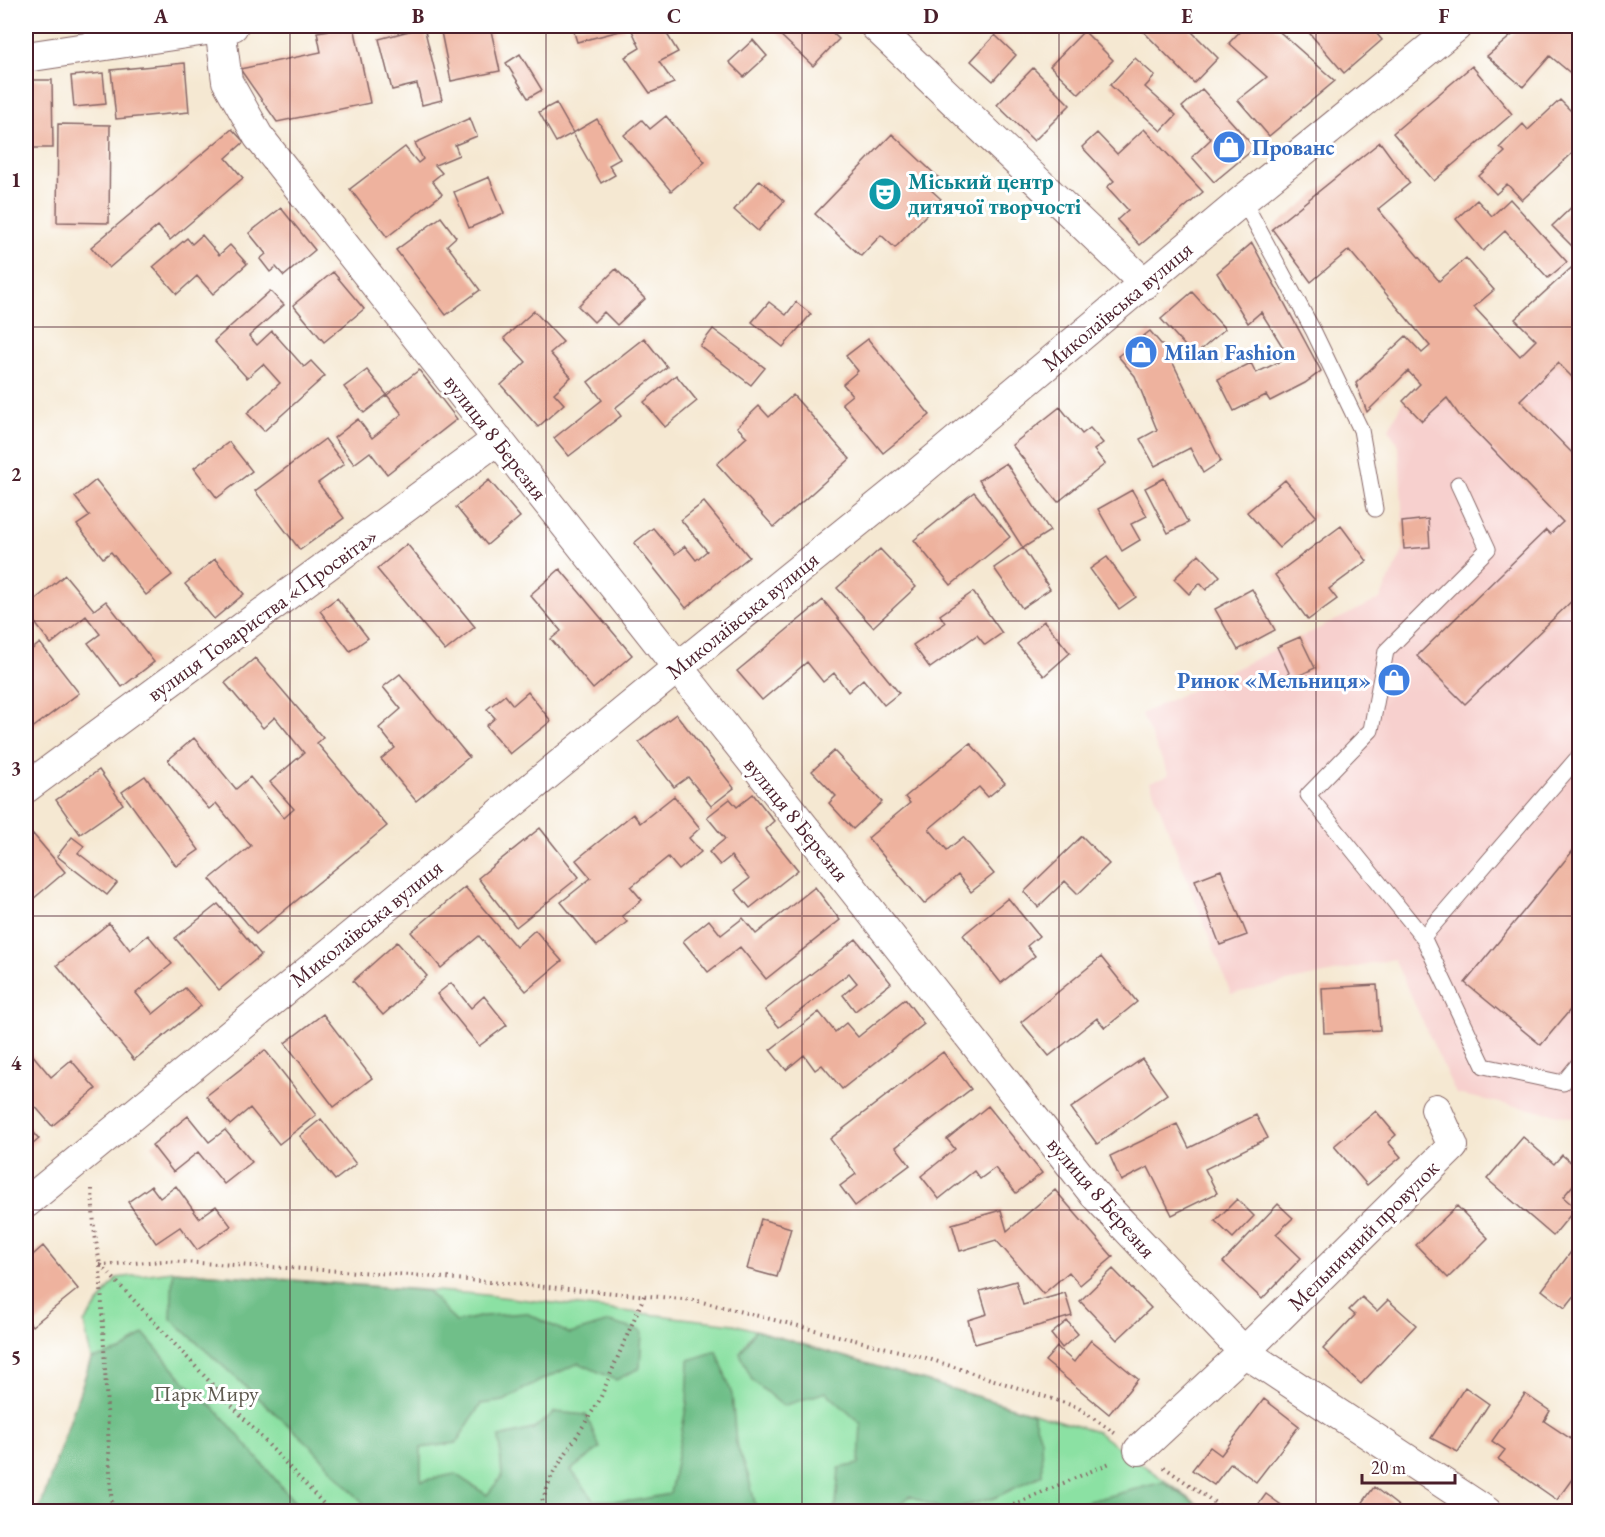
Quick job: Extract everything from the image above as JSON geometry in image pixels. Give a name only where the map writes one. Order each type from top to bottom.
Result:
[{"type":"street","points":[[875,26],[1145,284]]},
{"type":"street","name":"Миколаївська вулиця","points":[[26,1203],[677,668],[911,479],[1243,200],[1457,26]]},
{"type":"street","points":[[26,57],[227,27]]},
{"type":"street","name":"вулиця 8 Березня","points":[[227,27],[227,81],[258,136],[1094,1194],[1244,1352],[1487,1512]]},
{"type":"street","name":"вулиця Товариства «Просвіта»","points":[[26,788],[498,439]]},
{"type":"street","name":"Мельничний провулок","points":[[1244,1352],[1453,1146],[1436,1108]]},
{"type":"street","points":[[1139,1450],[1244,1352]]},
{"type":"lane","points":[[1243,200],[1314,332],[1361,430],[1375,509]]},
{"type":"lane","points":[[1458,484],[1488,549],[1386,651],[1371,730],[1308,795],[1423,937],[1484,1066],[1563,1083],[1580,1062]]},
{"type":"lane","points":[[1423,937],[1580,755]]},
{"type":"path","points":[[92,1187],[94,1228],[100,1265],[112,1512]]},
{"type":"path","points":[[100,1265],[164,1261],[399,1274],[694,1300],[923,1357],[1077,1407],[1228,1512]]},
{"type":"path","points":[[100,1265],[331,1512]]},
{"type":"path","points":[[538,1512],[552,1475],[599,1401],[644,1296]]},
{"type":"path","points":[[997,1512],[1139,1450]]},
{"type":"shaded area","name":"Ринок «Мельниця»","points":[[1579,260],[1579,1119],[1456,1094],[1394,959],[1231,994],[1150,782],[1169,775],[1141,714],[1380,599],[1404,549],[1399,447],[1389,429],[1403,401],[1422,421],[1447,398],[1459,414],[1535,340],[1515,319]]},
{"type":"green space","name":"Парк Миру","points":[[173,1271],[476,1294],[734,1324],[1097,1432],[1207,1511],[39,1512],[91,1359],[84,1323],[117,1278]]},
{"type":"green space","points":[[173,1271],[428,1291],[456,1322],[484,1316],[526,1313],[570,1334],[609,1322],[642,1331],[640,1368],[616,1380],[579,1363],[529,1386],[504,1401],[481,1404],[456,1443],[421,1448],[421,1481],[455,1474],[487,1495],[502,1476],[499,1437],[533,1429],[555,1412],[586,1415],[600,1448],[571,1470],[594,1500],[632,1501],[670,1494],[687,1403],[689,1360],[717,1351],[732,1395],[736,1443],[748,1475],[757,1511],[370,1511],[308,1443],[171,1319]]},
{"type":"green space","points":[[755,1330],[1032,1413],[1041,1439],[1042,1475],[994,1498],[946,1511],[910,1496],[893,1511],[831,1511],[836,1505],[839,1468],[859,1464],[861,1424],[826,1392],[783,1406],[752,1380],[740,1353]]},
{"type":"green space","points":[[144,1334],[185,1382],[221,1415],[302,1511],[39,1511],[91,1359],[121,1351]]},
{"type":"green space","points":[[1163,1482],[1207,1511],[1050,1511]]},
{"type":"building","points":[[354,26],[370,103],[277,122],[240,69],[321,52],[317,32]]},
{"type":"building","points":[[490,26],[500,71],[451,81],[440,27]]},
{"type":"building","points":[[572,26],[623,26],[624,30],[577,42]]},
{"type":"building","points":[[630,26],[662,26],[678,52],[659,62],[674,83],[650,93],[625,57],[640,48]]},
{"type":"building","points":[[783,26],[825,26],[839,39],[813,66],[777,32]]},
{"type":"building","points":[[926,26],[942,26],[935,33]]},
{"type":"building","points":[[1145,26],[1186,26],[1218,58],[1194,83],[1141,29]]},
{"type":"building","points":[[1245,26],[1273,26],[1335,81],[1269,136],[1238,100],[1267,77],[1229,43]]},
{"type":"building","points":[[1307,26],[1370,26],[1382,40],[1344,73],[1305,28]]},
{"type":"building","points":[[1523,26],[1580,26],[1580,81],[1550,56],[1523,87],[1487,56]]},
{"type":"building","points":[[424,27],[442,100],[422,105],[417,84],[392,90],[379,39]]},
{"type":"building","points":[[1084,31],[1113,60],[1079,94],[1050,66]]},
{"type":"building","points":[[995,35],[1016,55],[993,81],[971,61]]},
{"type":"building","points":[[753,40],[767,56],[744,77],[729,62]]},
{"type":"building","points":[[520,54],[542,90],[528,98],[506,63]]},
{"type":"building","points":[[1135,58],[1155,76],[1145,87],[1176,115],[1161,131],[1110,85]]},
{"type":"building","points":[[185,63],[189,112],[116,119],[111,70]]},
{"type":"building","points":[[1472,66],[1512,114],[1434,181],[1393,133]]},
{"type":"building","points":[[1033,68],[1070,105],[1034,141],[997,105]]},
{"type":"building","points":[[103,73],[106,104],[74,107],[71,76]]},
{"type":"building","points":[[27,80],[52,80],[53,148],[28,148]]},
{"type":"building","points":[[1202,89],[1255,148],[1214,182],[1192,157],[1211,139],[1182,107]]},
{"type":"building","points":[[1560,100],[1580,120],[1580,146],[1522,200],[1507,184],[1496,194],[1479,176],[1505,152],[1500,147],[1523,124],[1528,130]]},
{"type":"building","points":[[556,103],[573,133],[556,142],[539,112]]},
{"type":"building","points":[[666,116],[705,162],[671,191],[624,135],[642,120],[650,129]]},
{"type":"building","points":[[470,118],[477,136],[455,145],[459,155],[435,165],[442,173],[432,181],[442,194],[387,237],[350,189],[405,147],[418,163],[423,159],[415,143]]},
{"type":"building","points":[[597,119],[620,159],[609,165],[615,175],[601,183],[573,133]]},
{"type":"building","points":[[58,124],[110,125],[109,223],[57,222]]},
{"type":"building","points":[[232,129],[244,142],[226,158],[243,178],[170,240],[158,226],[109,268],[91,247]]},
{"type":"building","points":[[1144,129],[1203,192],[1140,245],[1117,220],[1128,210],[1107,187],[1114,181],[1082,147],[1097,133],[1117,154]]},
{"type":"building","name":"Міський центр дитячої творчості","points":[[892,134],[940,179],[930,189],[941,199],[895,248],[881,235],[861,256],[815,214]]},
{"type":"building","points":[[1380,142],[1410,183],[1378,209],[1439,281],[1466,258],[1494,290],[1474,307],[1520,356],[1536,340],[1515,319],[1580,260],[1580,385],[1558,363],[1520,400],[1580,461],[1580,593],[1465,704],[1417,656],[1546,530],[1550,534],[1563,522],[1459,415],[1447,398],[1422,421],[1403,401],[1420,384],[1408,371],[1367,412],[1356,383],[1406,336],[1422,353],[1430,346],[1349,250],[1311,282],[1272,229]]},
{"type":"building","points":[[489,177],[504,213],[469,228],[454,192]]},
{"type":"building","points":[[760,180],[784,201],[758,231],[734,210]]},
{"type":"building","points":[[1510,199],[1567,262],[1548,278],[1505,231],[1483,251],[1456,219],[1477,200],[1492,216]]},
{"type":"building","points":[[1580,199],[1580,251],[1578,252],[1552,226]]},
{"type":"building","points":[[281,208],[315,250],[284,276],[276,267],[270,272],[260,259],[266,254],[249,233]]},
{"type":"building","points":[[441,217],[456,237],[447,245],[480,290],[446,315],[396,250]]},
{"type":"building","points":[[202,235],[219,255],[230,245],[247,264],[213,294],[197,276],[177,294],[153,267],[187,238],[192,244]]},
{"type":"building","points":[[1252,243],[1321,371],[1305,383],[1270,401],[1266,395],[1234,411],[1218,379],[1251,363],[1256,373],[1289,357],[1261,312],[1248,323],[1217,273]]},
{"type":"building","points":[[616,269],[645,299],[617,325],[604,312],[594,322],[578,306]]},
{"type":"building","points":[[333,272],[364,309],[324,342],[293,305]]},
{"type":"building","points":[[270,291],[284,305],[249,336],[257,345],[272,331],[304,367],[311,361],[325,376],[264,431],[247,413],[280,383],[263,364],[247,378],[214,341]]},
{"type":"building","points":[[1192,292],[1225,329],[1194,356],[1161,319]]},
{"type":"building","points":[[769,302],[786,315],[796,302],[811,314],[783,347],[752,322]]},
{"type":"building","points":[[534,311],[563,342],[550,353],[571,377],[554,393],[564,404],[538,427],[501,385],[526,362],[504,338]]},
{"type":"building","points":[[713,329],[765,368],[751,385],[700,346]]},
{"type":"building","points":[[1150,331],[1167,351],[1221,461],[1203,473],[1190,448],[1155,466],[1140,439],[1157,430],[1135,376],[1118,356]]},
{"type":"building","points":[[644,338],[667,367],[615,408],[621,416],[569,456],[554,438],[602,400],[588,382]]},
{"type":"building","points":[[868,339],[930,415],[883,453],[842,403],[852,395],[843,384],[858,371],[846,356]]},
{"type":"building","points":[[367,370],[387,395],[364,413],[344,387]]},
{"type":"building","points":[[419,370],[457,419],[387,474],[370,452],[354,464],[334,438],[358,419],[372,438],[402,414],[387,395]]},
{"type":"building","points":[[676,375],[697,401],[665,427],[644,402]]},
{"type":"building","points":[[793,395],[850,459],[774,527],[717,464],[747,437],[737,427],[759,406],[769,417]]},
{"type":"building","points":[[1060,407],[1082,434],[1090,428],[1103,443],[1094,450],[1105,464],[1058,502],[1012,445]]},
{"type":"building","points":[[325,439],[344,464],[318,483],[344,518],[300,550],[255,491]]},
{"type":"building","points":[[229,442],[252,471],[217,498],[194,468]]},
{"type":"building","points":[[1006,463],[1050,531],[1023,548],[979,480]]},
{"type":"building","points":[[1164,478],[1188,523],[1168,533],[1145,488]]},
{"type":"building","points":[[96,480],[172,575],[146,595],[111,552],[103,558],[77,525],[90,516],[75,497]]},
{"type":"building","points":[[489,480],[520,517],[487,545],[456,507]]},
{"type":"building","points":[[1285,480],[1316,516],[1279,548],[1247,512]]},
{"type":"building","points":[[1132,490],[1147,516],[1131,524],[1140,540],[1122,551],[1098,509]]},
{"type":"building","points":[[974,492],[1010,537],[951,585],[914,540]]},
{"type":"building","points":[[704,502],[749,557],[686,608],[634,543],[653,528],[675,554],[685,546],[696,560],[707,551],[681,520]]},
{"type":"building","points":[[1428,519],[1430,547],[1404,549],[1402,522]]},
{"type":"building","points":[[1341,526],[1367,561],[1329,589],[1337,599],[1308,620],[1275,575]]},
{"type":"building","points":[[407,544],[475,627],[445,651],[377,569]]},
{"type":"building","points":[[1023,548],[1050,589],[1022,608],[994,568]]},
{"type":"building","points":[[880,549],[916,587],[873,627],[837,588]]},
{"type":"building","points":[[1199,554],[1220,576],[1206,590],[1200,583],[1189,594],[1174,579]]},
{"type":"building","points":[[1107,557],[1136,597],[1119,609],[1090,569]]},
{"type":"building","points":[[215,559],[244,594],[214,619],[185,584]]},
{"type":"building","points":[[560,569],[632,655],[593,689],[551,639],[561,631],[530,595]]},
{"type":"building","points":[[65,575],[94,610],[106,601],[154,662],[122,687],[88,643],[100,634],[86,616],[51,644],[26,611],[26,607]]},
{"type":"building","points":[[1252,589],[1275,630],[1238,650],[1215,609]]},
{"type":"building","points":[[973,592],[1002,633],[985,645],[977,635],[930,668],[913,645],[945,623],[940,615]]},
{"type":"building","points":[[337,598],[368,638],[350,651],[320,611]]},
{"type":"building","points":[[823,600],[899,693],[884,705],[863,679],[848,692],[834,673],[823,682],[807,662],[762,700],[737,671]]},
{"type":"building","points":[[1044,621],[1070,653],[1044,676],[1017,644]]},
{"type":"building","points":[[1300,637],[1315,668],[1292,679],[1277,647]]},
{"type":"building","points":[[40,643],[79,693],[31,729],[26,721],[26,654]]},
{"type":"building","points":[[255,658],[323,738],[317,743],[387,826],[256,934],[210,879],[251,846],[216,803],[209,809],[168,760],[194,738],[236,789],[250,777],[284,818],[294,809],[270,782],[304,753],[275,717],[263,728],[225,683]]},
{"type":"building","points":[[400,674],[469,757],[416,801],[381,759],[395,748],[379,728],[401,709],[383,687]]},
{"type":"building","points":[[528,692],[551,721],[510,754],[486,726],[495,718],[487,709],[505,695],[513,705]]},
{"type":"building","points":[[676,714],[734,788],[711,806],[688,777],[674,787],[639,742]]},
{"type":"building","points":[[970,743],[1005,783],[988,797],[979,787],[929,829],[947,850],[963,837],[994,874],[971,892],[958,875],[924,904],[868,838],[910,803],[905,797]]},
{"type":"building","points":[[834,751],[882,802],[853,829],[829,803],[836,796],[812,771]]},
{"type":"building","points":[[99,770],[123,804],[80,834],[56,800]]},
{"type":"building","points":[[145,776],[199,850],[176,866],[122,792]]},
{"type":"building","points":[[753,794],[774,821],[765,829],[798,870],[750,908],[735,890],[749,879],[731,856],[720,865],[709,852],[725,839],[707,817],[730,799],[737,807]]},
{"type":"building","points":[[674,796],[700,828],[689,838],[701,852],[679,870],[668,857],[631,887],[642,900],[622,916],[627,922],[597,946],[561,902],[591,878],[576,860],[633,814],[640,823]]},
{"type":"building","points":[[540,828],[579,877],[516,927],[478,878]]},
{"type":"building","points":[[33,834],[65,872],[26,905],[26,840]]},
{"type":"building","points":[[1082,836],[1109,864],[1078,894],[1065,881],[1038,907],[1024,892]]},
{"type":"building","points":[[72,837],[84,846],[78,853],[117,883],[107,895],[57,856]]},
{"type":"building","points":[[1580,842],[1580,998],[1541,1045],[1465,983]]},
{"type":"building","points":[[1221,870],[1247,935],[1220,945],[1195,880]]},
{"type":"building","points":[[465,887],[516,947],[535,930],[562,961],[526,991],[479,936],[441,968],[411,932]]},
{"type":"building","points":[[815,887],[840,920],[766,979],[740,947],[708,972],[683,941],[709,920],[721,935],[743,918],[756,934]]},
{"type":"building","points":[[1008,898],[1039,936],[1027,946],[1035,956],[1001,983],[963,935]]},
{"type":"building","points":[[218,904],[261,955],[219,990],[175,938]]},
{"type":"building","points":[[109,923],[130,950],[148,935],[172,964],[136,993],[153,1014],[185,988],[201,1006],[134,1060],[57,965]]},
{"type":"building","points":[[856,939],[891,983],[855,1011],[843,995],[857,983],[849,973],[779,1027],[765,1010]]},
{"type":"building","points":[[397,942],[427,976],[383,1015],[353,981]]},
{"type":"building","points":[[1101,957],[1137,1002],[1105,1028],[1097,1018],[1049,1056],[1021,1022]]},
{"type":"building","points":[[451,983],[471,1008],[484,996],[507,1025],[479,1046],[437,994]]},
{"type":"building","points":[[1377,985],[1380,1030],[1324,1033],[1322,988]]},
{"type":"building","points":[[905,999],[924,1024],[842,1089],[822,1065],[815,1070],[804,1055],[786,1070],[770,1050],[819,1012],[835,1032],[846,1023],[858,1037]]},
{"type":"building","points":[[323,1014],[372,1078],[334,1107],[285,1043]]},
{"type":"building","points":[[26,1047],[51,1077],[71,1060],[96,1089],[52,1126],[26,1096]]},
{"type":"building","points":[[265,1050],[316,1115],[279,1144],[250,1108],[230,1125],[206,1096]]},
{"type":"building","points":[[943,1052],[971,1089],[896,1147],[910,1165],[855,1206],[840,1186],[856,1174],[830,1139]]},
{"type":"building","points":[[1142,1059],[1167,1094],[1097,1144],[1071,1108]]},
{"type":"building","points":[[988,1106],[1042,1173],[1016,1193],[995,1168],[980,1179],[974,1171],[939,1199],[921,1176],[955,1149],[947,1139]]},
{"type":"building","points":[[1376,1111],[1396,1135],[1388,1142],[1401,1157],[1367,1185],[1334,1146]]},
{"type":"building","points":[[1256,1115],[1268,1138],[1205,1169],[1217,1193],[1172,1215],[1148,1167],[1121,1181],[1110,1156],[1177,1124],[1189,1148]]},
{"type":"building","points":[[188,1116],[209,1142],[225,1130],[252,1162],[224,1184],[198,1152],[173,1172],[152,1145]]},
{"type":"building","points":[[321,1119],[356,1164],[335,1180],[300,1136]]},
{"type":"building","points":[[26,1123],[39,1139],[26,1150]]},
{"type":"building","points":[[1523,1137],[1554,1164],[1562,1155],[1580,1170],[1580,1177],[1563,1197],[1576,1208],[1553,1236],[1487,1179]]},
{"type":"building","points":[[151,1186],[160,1198],[176,1186],[199,1218],[216,1206],[231,1226],[197,1250],[180,1227],[156,1243],[128,1202]]},
{"type":"building","points":[[1055,1190],[1113,1257],[1080,1285],[1069,1272],[1043,1294],[996,1240],[960,1251],[952,1224],[1001,1210],[1007,1231]]},
{"type":"building","points":[[1237,1199],[1254,1216],[1233,1238],[1215,1221]]},
{"type":"building","points":[[1278,1204],[1293,1218],[1276,1234],[1301,1258],[1262,1299],[1223,1262]]},
{"type":"building","points":[[1457,1206],[1488,1238],[1448,1278],[1416,1245]]},
{"type":"building","points":[[761,1219],[791,1228],[777,1277],[747,1269]]},
{"type":"building","points":[[1577,1244],[1580,1289],[1565,1308],[1542,1290]]},
{"type":"building","points":[[43,1246],[78,1289],[32,1326],[26,1318],[26,1261]]},
{"type":"building","points":[[1113,1269],[1151,1308],[1117,1340],[1080,1301]]},
{"type":"building","points":[[1016,1281],[1023,1305],[1065,1293],[1072,1316],[975,1344],[968,1320],[987,1314],[980,1291]]},
{"type":"building","points":[[1362,1297],[1377,1311],[1388,1300],[1416,1325],[1361,1384],[1323,1349],[1355,1315],[1349,1310]]},
{"type":"building","points":[[1067,1321],[1078,1334],[1062,1348],[1051,1334]]},
{"type":"building","points":[[1091,1340],[1138,1379],[1109,1414],[1045,1361],[1057,1347],[1074,1362]]},
{"type":"building","points":[[1465,1387],[1489,1404],[1458,1452],[1431,1438]]},
{"type":"building","points":[[1525,1394],[1550,1411],[1544,1421],[1580,1445],[1580,1468],[1557,1500],[1498,1459],[1505,1450],[1492,1441]]},
{"type":"building","points":[[1264,1399],[1299,1426],[1256,1482],[1231,1463],[1214,1485],[1192,1470],[1210,1447],[1221,1455]]},
{"type":"building","points":[[1374,1487],[1406,1512],[1356,1512]]},
{"type":"building","points":[[1266,1494],[1291,1512],[1253,1512]]},
{"type":"place","name":"Прованс","points":[[1229,147]]},
{"type":"place","name":"Міський центр дитячої творчості","points":[[885,194]]},
{"type":"place","name":"Milan Fashion","points":[[1141,352]]},
{"type":"place","name":"Ринок «Мельниця»","points":[[1394,680]]}]
